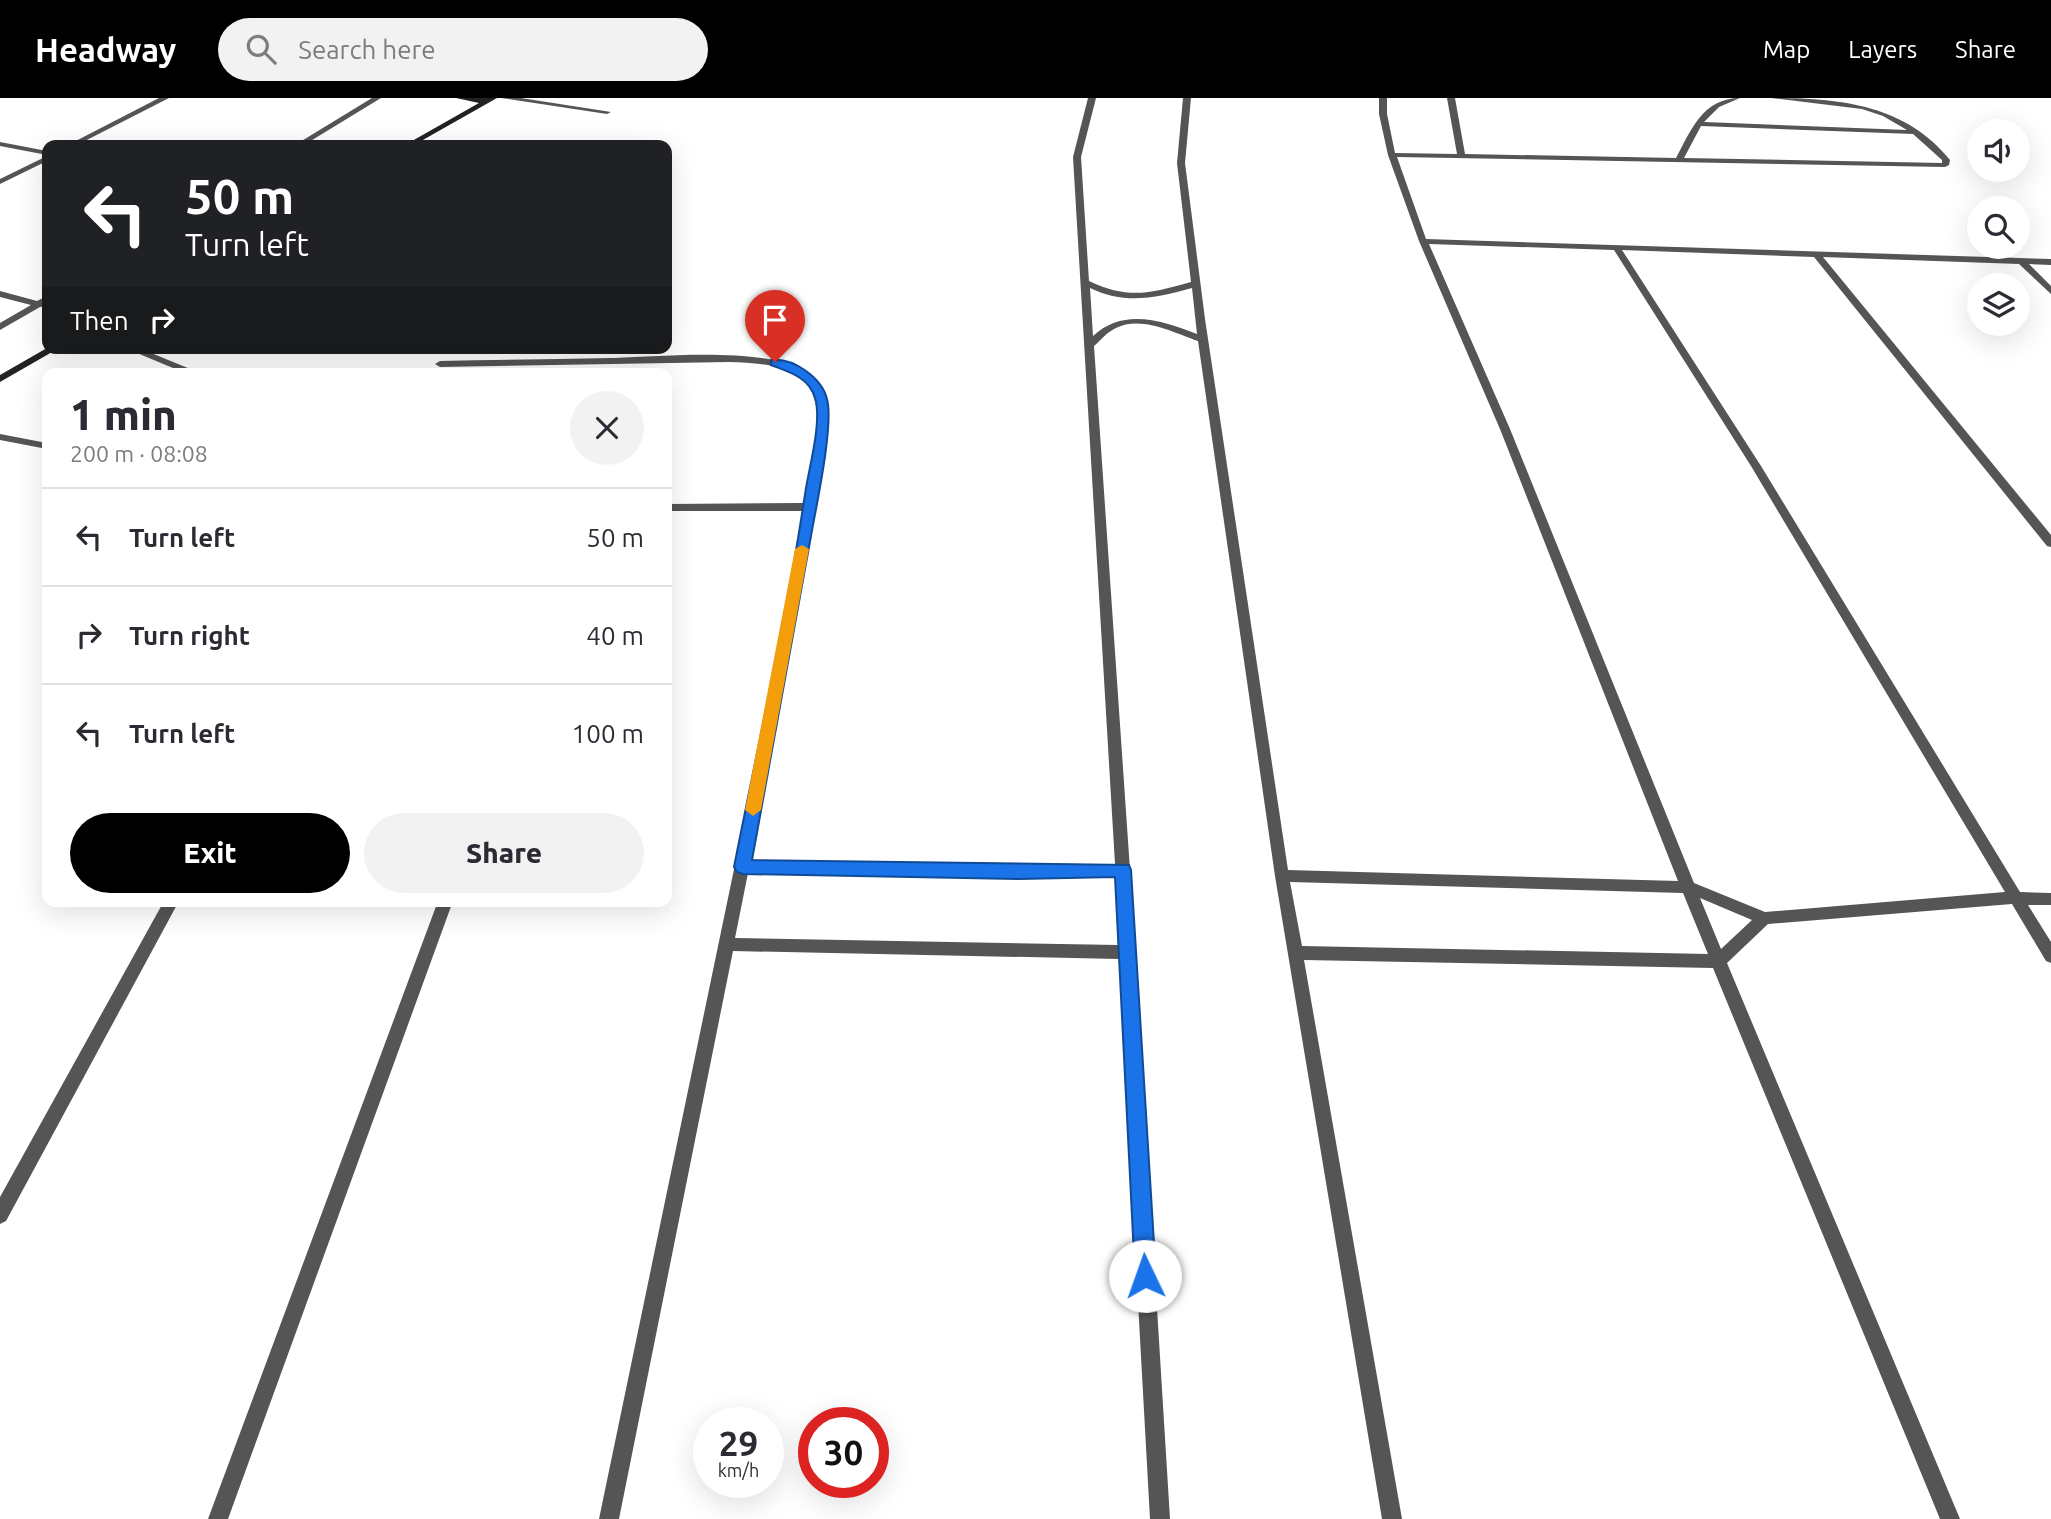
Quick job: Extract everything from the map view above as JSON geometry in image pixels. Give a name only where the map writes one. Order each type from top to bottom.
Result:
[{"type":"street","points":[[82,140],[165,98]]},
{"type":"street","points":[[307,140],[377,98]]},
{"type":"street","points":[[460,98],[490,100]]},
{"type":"street","points":[[505,98],[607,112]]},
{"type":"street","points":[[1092,98],[1077,157],[1123,870],[1160,1519]]},
{"type":"street","points":[[1186,98],[1181,163],[1195,284],[1282,877],[1392,1519]]},
{"type":"street","points":[[1382,98],[1392,155],[1423,241],[1506,429],[1718,961],[1950,1519]]},
{"type":"street","points":[[1451,98],[1461,156]]},
{"type":"street","points":[[1679,159],[1698,124],[1720,104],[1736,98]]},
{"type":"street","points":[[1392,155],[1945,165],[1946,160],[1940,153],[1914,132],[1863,107],[1775,98]]},
{"type":"street","points":[[418,140],[490,100]]},
{"type":"street","points":[[1698,124],[1914,132]]},
{"type":"street","points":[[0,144],[42,155]]},
{"type":"street","points":[[0,182],[42,159]]},
{"type":"street","points":[[1423,241],[2051,262]]},
{"type":"street","points":[[1616,247],[1756,466],[2051,956]]},
{"type":"street","points":[[1817,255],[2051,543]]},
{"type":"street","points":[[2020,260],[2051,291]]},
{"type":"street","points":[[1085,282],[1108,295],[1126,298],[1146,297],[1195,284]]},
{"type":"street","points":[[0,294],[42,302]]},
{"type":"street","points":[[0,327],[42,305]]},
{"type":"street","points":[[1090,345],[1107,328],[1118,323],[1136,321],[1161,325],[1204,340]]},
{"type":"street","points":[[0,379],[44,354]]},
{"type":"street","points":[[146,354],[182,368]]},
{"type":"street","points":[[440,364],[730,359],[775,362],[815,382],[822,401],[821,430],[810,507],[743,867],[609,1519]]},
{"type":"street","points":[[0,437],[42,445]]},
{"type":"street","points":[[672,507],[810,507]]},
{"type":"street","points":[[743,867],[1019,872],[1123,870]]},
{"type":"street","points":[[1282,877],[1689,887],[1764,918],[2014,898],[2051,899]]},
{"type":"street","points":[[0,1215],[169,907]]},
{"type":"street","points":[[218,1519],[444,907]]},
{"type":"street","points":[[1296,953],[1718,961],[1764,918]]},
{"type":"street","points":[[726,944],[1126,952]]},
{"type":"slow traffic","points":[[753,810],[802,549]]},
{"type":"route","points":[[775,362],[815,382],[822,401],[821,430],[810,507],[743,867],[1019,872],[1123,870],[1145,1276]]}]
